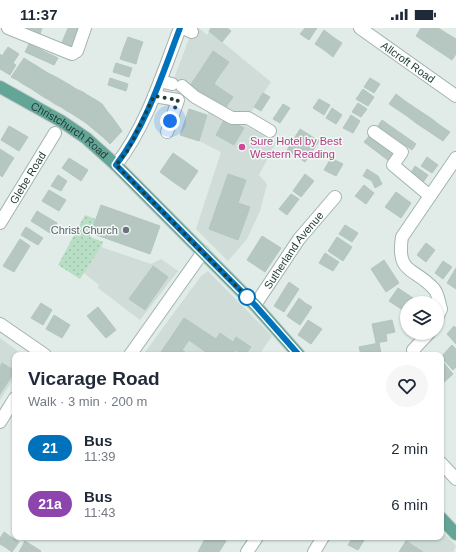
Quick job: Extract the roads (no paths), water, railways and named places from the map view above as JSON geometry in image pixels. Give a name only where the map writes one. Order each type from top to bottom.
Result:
[{"type":"main road","name":"Christchurch Road","points":[[0,87],[61,121],[86,138],[116,165],[203,252],[255,305],[296,352]]},
{"type":"main road","points":[[444,521],[456,534]]},
{"type":"street","points":[[0,34],[7,28],[72,54],[77,51],[85,28]]},
{"type":"street","points":[[116,165],[128,150],[154,96],[180,28]]},
{"type":"street","name":"Allcroft Road","points":[[360,28],[456,96]]},
{"type":"street","points":[[160,81],[177,85],[232,118],[248,118],[270,131]]},
{"type":"street","points":[[154,96],[178,100],[167,132]]},
{"type":"street","points":[[374,132],[402,152],[393,165],[430,196]]},
{"type":"street","name":"Glebe Road","points":[[0,223],[55,133]]},
{"type":"street","points":[[437,296],[435,289],[406,268],[400,252],[402,237],[456,158]]},
{"type":"street","name":"Sutherland Avenue","points":[[255,305],[299,239],[335,197]]},
{"type":"street","points":[[132,352],[203,252]]},
{"type":"street","points":[[0,324],[39,352]]},
{"type":"street","points":[[414,352],[413,350],[422,340]]},
{"type":"street","points":[[0,422],[12,403]]},
{"type":"street","points":[[444,466],[456,479]]},
{"type":"street","points":[[247,552],[255,540]]},
{"type":"street","points":[[314,552],[321,540]]},
{"type":"place","name":"Sure Hotel by Best Western Reading","points":[[242,147]]},
{"type":"place","name":"Christ Church","points":[[126,230]]}]
